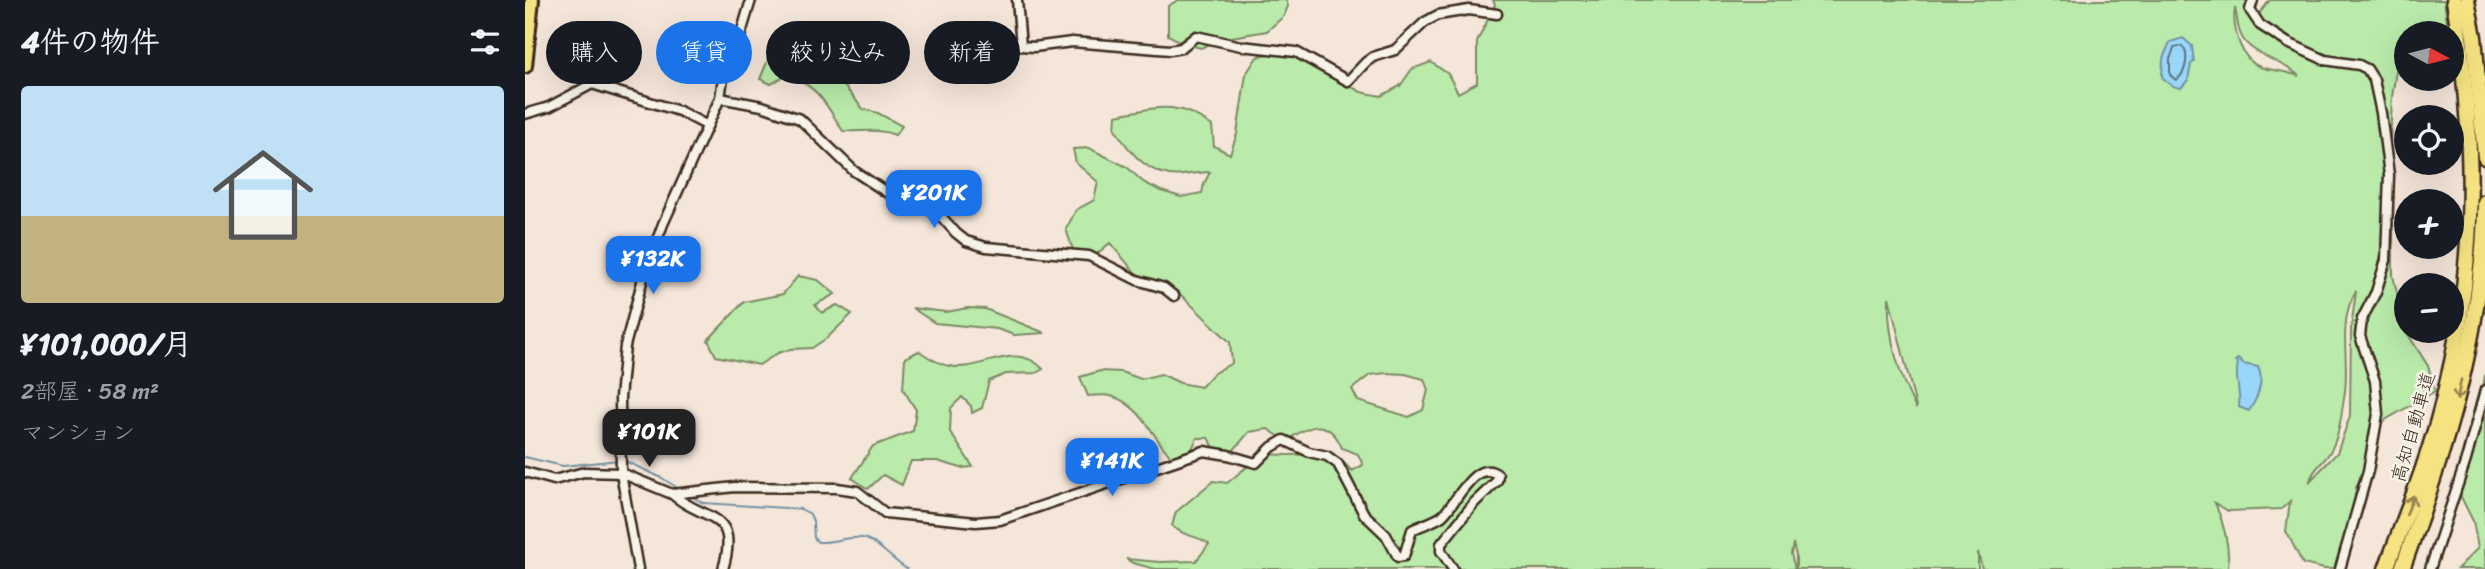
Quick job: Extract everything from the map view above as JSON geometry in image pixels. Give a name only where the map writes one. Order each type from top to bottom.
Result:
[{"type":"highway","name":"高知自動車道","points":[[2386,569],[2424,465],[2444,397],[2463,297],[2471,208],[2471,163],[2467,91],[2455,0]]},
{"type":"highway","points":[[2467,0],[2475,51],[2485,156]]},
{"type":"highway","name":"高知自動車道","points":[[2402,569],[2438,468],[2457,401],[2483,257],[2485,202]]},
{"type":"main road","points":[[525,66],[531,0]]},
{"type":"street","points":[[638,569],[621,473],[620,398],[625,346],[643,278],[663,223],[720,98],[723,78],[735,54],[751,0]]},
{"type":"street","points":[[1017,0],[1021,46],[1072,42],[1170,50],[1181,48],[1196,36],[1241,46],[1296,52],[1348,81],[1366,62],[1395,50],[1425,22],[1438,15],[1469,10],[1497,14]]},
{"type":"street","points":[[2253,0],[2250,10],[2255,19],[2288,43],[2325,60],[2359,65],[2367,69],[2374,80],[2381,113],[2389,175],[2386,260],[2379,285],[2362,319],[2360,336],[2375,381],[2378,414],[2368,471],[2340,569]]},
{"type":"street","points":[[525,114],[549,107],[592,84],[679,111],[706,125]]},
{"type":"street","points":[[720,98],[762,106],[800,119],[854,172],[886,192],[938,213],[966,241],[986,247],[1089,256],[1137,280],[1164,288],[1174,296]]},
{"type":"street","points":[[2430,569],[2466,460],[2485,390]]},
{"type":"street","points":[[672,494],[735,487],[837,488],[857,492],[885,513],[976,522],[1000,520],[1204,451],[1256,463],[1272,447],[1284,440],[1309,452],[1327,456],[1338,464],[1364,514],[1385,535],[1398,557],[1404,556],[1412,530],[1425,522],[1439,519],[1453,505],[1470,480],[1486,471],[1493,471],[1498,475],[1497,481],[1474,503],[1441,544],[1441,551],[1453,569]]},
{"type":"street","points":[[525,472],[554,480],[584,472],[621,473],[672,494],[692,508],[719,519],[728,540],[723,569]]},
{"type":"green space","points":[[1178,0],[1286,0],[1288,6],[1284,16],[1267,31],[1220,39],[1201,48],[1185,44],[1168,35],[1168,6]]},
{"type":"green space","points":[[1493,0],[2251,0],[2251,5],[2259,14],[2270,0],[2444,0],[2447,21],[2394,21],[2394,84],[2389,168],[2393,223],[2394,343],[2414,343],[2428,366],[2435,391],[2382,422],[2356,488],[2348,551],[2339,569],[2303,564],[2286,531],[2290,501],[2282,509],[2228,511],[2215,503],[2226,535],[2228,569],[1982,569],[1978,552],[1978,569],[1796,569],[1793,543],[1791,554],[1795,569],[1155,569],[1126,559],[1196,561],[1209,544],[1172,526],[1176,512],[1213,481],[1227,483],[1262,457],[1323,452],[1335,456],[1352,471],[1363,465],[1358,454],[1342,448],[1330,431],[1317,426],[1286,441],[1268,429],[1249,432],[1233,451],[1216,450],[1208,438],[1197,438],[1191,451],[1178,464],[1141,416],[1123,401],[1111,396],[1088,396],[1080,377],[1100,371],[1121,372],[1141,379],[1161,374],[1180,383],[1201,387],[1214,373],[1232,363],[1230,342],[1178,292],[1138,276],[1110,243],[1093,257],[1073,250],[1066,229],[1076,210],[1094,200],[1098,182],[1076,163],[1073,149],[1089,148],[1127,167],[1143,182],[1161,191],[1181,197],[1202,193],[1210,172],[1172,175],[1151,169],[1135,155],[1115,129],[1116,115],[1155,108],[1188,112],[1212,126],[1214,146],[1230,154],[1237,134],[1246,74],[1257,57],[1277,51],[1297,57],[1361,92],[1381,96],[1400,86],[1412,69],[1431,62],[1448,74],[1458,93],[1477,83],[1477,42],[1495,5]],"holes":[[[2235,8],[2245,42],[2299,76],[2260,67],[2247,57],[2236,33]],[[2356,291],[2351,328],[2350,416],[2337,453],[2310,481],[2315,470],[2332,449],[2339,428],[2346,384],[2345,329],[2350,303]],[[1889,297],[1916,409],[1895,355]],[[1386,373],[1424,379],[1428,390],[1423,410],[1409,417],[1358,401],[1352,389],[1370,375]]]},
{"type":"green space","points":[[766,64],[766,82],[760,79]]},
{"type":"green space","points":[[806,84],[842,84],[863,109],[878,113],[902,126],[895,135],[876,131],[843,131],[814,90]]},
{"type":"green space","points":[[798,276],[818,280],[835,294],[815,305],[822,313],[837,305],[852,314],[812,348],[778,353],[759,365],[716,356],[708,340],[744,302],[783,294]]},
{"type":"green space","points":[[912,308],[946,312],[968,308],[985,309],[1045,333],[1014,335],[997,329],[935,323]]},
{"type":"green space","points":[[919,351],[949,366],[961,367],[1021,357],[1043,369],[1036,373],[1006,374],[989,381],[982,408],[972,413],[971,406],[962,397],[951,408],[950,432],[973,467],[961,468],[937,461],[911,461],[902,485],[883,475],[868,489],[852,478],[873,446],[913,431],[916,410],[903,389],[905,358]]},
{"type":"green space","points":[[2485,375],[2485,569],[2457,569],[2478,548],[2473,521],[2461,497],[2458,467],[2466,439],[2479,416]]},
{"type":"water","points":[[2183,38],[2192,46],[2194,62],[2191,64],[2188,80],[2181,88],[2170,85],[2162,77],[2163,58],[2170,42]]},
{"type":"water","points":[[2238,359],[2243,364],[2258,367],[2260,372],[2259,390],[2249,411],[2239,407],[2238,363],[2235,361]]},
{"type":"waterway","points":[[525,457],[563,466],[619,460]]},
{"type":"waterway","points":[[625,461],[679,489]]},
{"type":"waterway","points":[[689,495],[703,503],[801,509],[810,514],[814,538],[818,542],[867,539],[907,569]]}]
